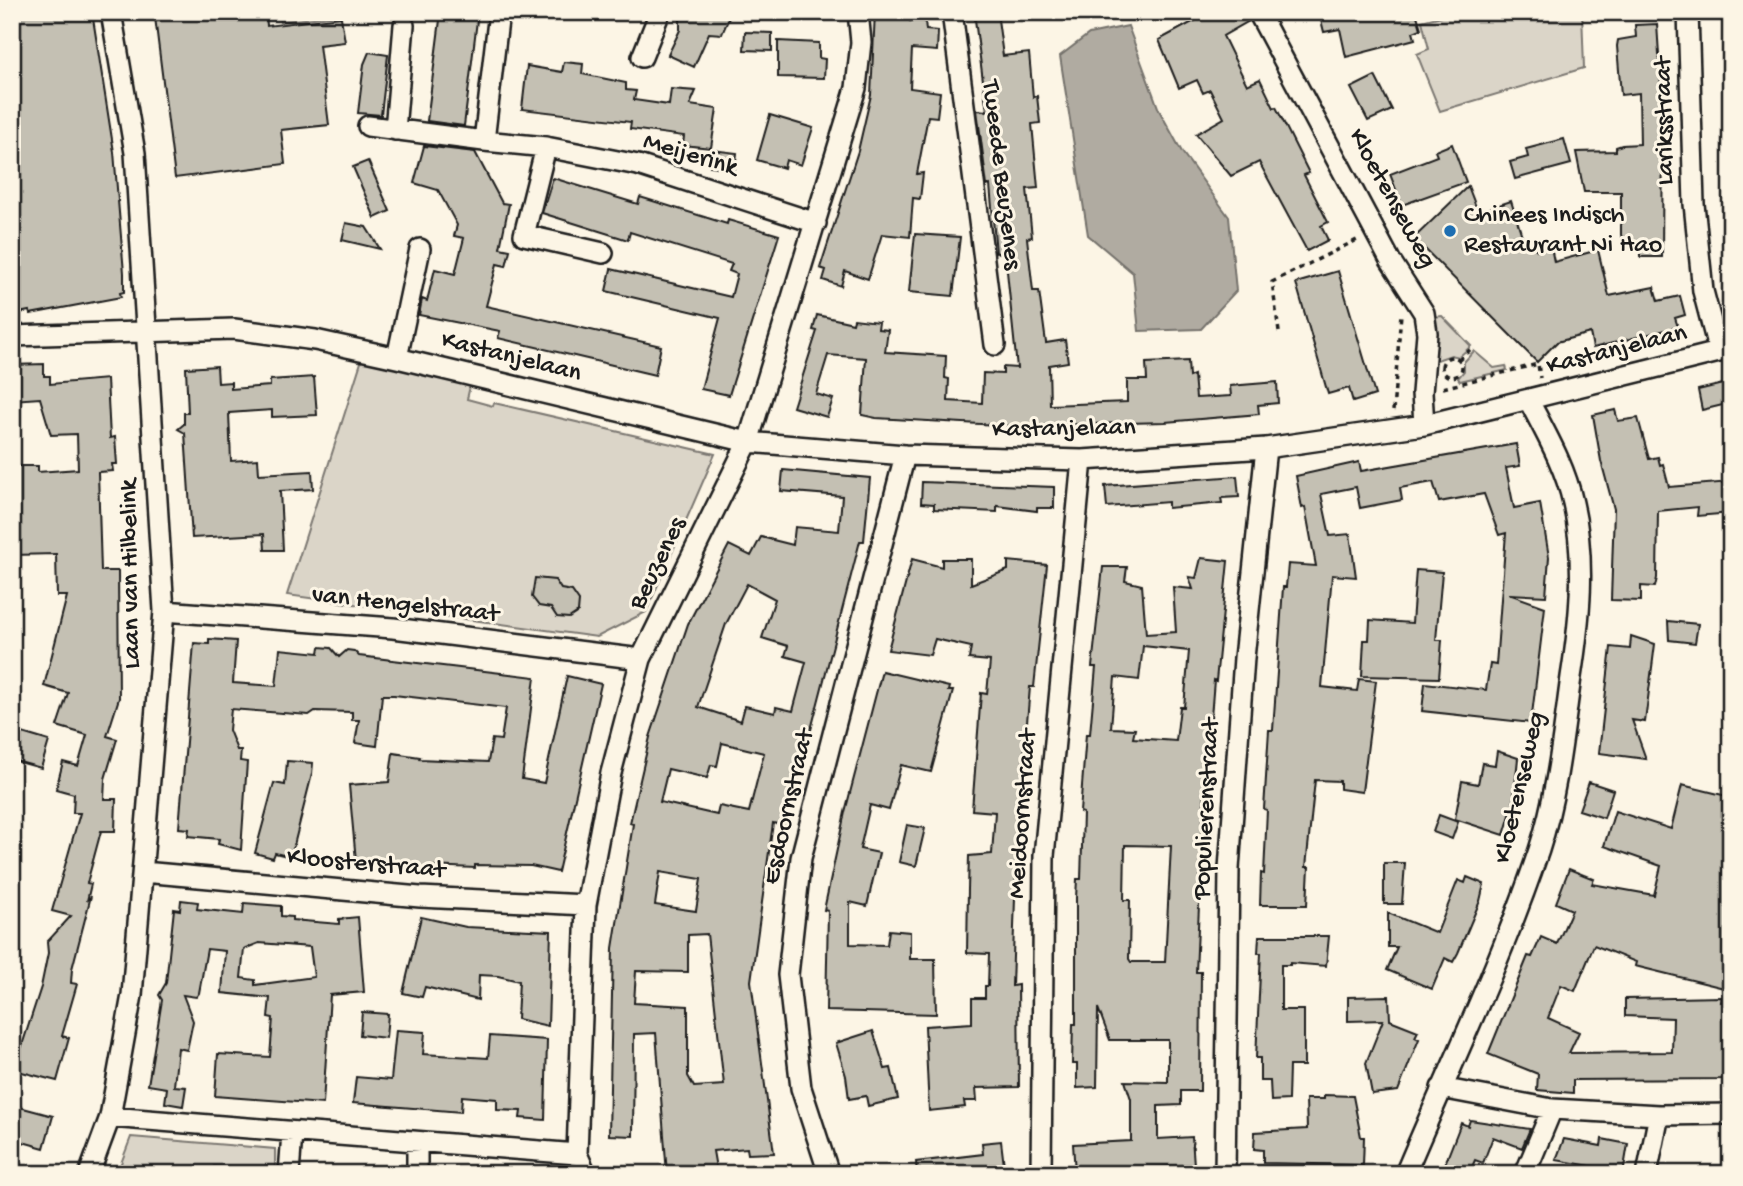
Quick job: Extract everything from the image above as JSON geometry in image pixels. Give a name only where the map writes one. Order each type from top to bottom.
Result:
[{"type":"street","name":"Laan van Hilbelink","points":[[89,1174],[110,1117],[132,995],[164,611],[135,153],[111,12]]},
{"type":"street","points":[[484,141],[499,12]]},
{"type":"street","points":[[642,57],[660,12]]},
{"type":"street","name":"Beuzenes","points":[[576,1154],[586,905],[611,773],[641,659],[748,442],[856,88],[861,42],[858,12]]},
{"type":"street","name":"Tweede Beuzenes","points":[[952,12],[995,345]]},
{"type":"street","name":"Kloetenseweg","points":[[1258,12],[1367,236],[1424,313],[1427,333],[1422,393],[1424,425]]},
{"type":"street","name":"Lariksstraat","points":[[1688,12],[1694,204],[1703,291],[1725,351]]},
{"type":"street","points":[[395,130],[404,25]]},
{"type":"street","name":"Meijerink","points":[[368,126],[546,147],[638,165],[816,223]]},
{"type":"street","points":[[546,147],[524,235],[603,253]]},
{"type":"street","name":"Kastanjelaan","points":[[397,358],[420,249]]},
{"type":"street","name":"Kastanjelaan","points":[[12,336],[147,330],[234,330],[315,340],[748,442],[905,455],[1082,460],[1266,447],[1424,425],[1725,351]]},
{"type":"street","name":"Kloetenseweg","points":[[1405,1174],[1539,848],[1561,754],[1578,628],[1580,547],[1573,503],[1537,399]]},
{"type":"street","name":"Populierenstraat","points":[[1225,1174],[1229,869],[1244,658],[1266,447]]},
{"type":"street","name":"Esdoornstraat","points":[[829,1174],[801,1088],[788,975],[801,858],[905,455]]},
{"type":"street","name":"Meidoornstraat","points":[[1041,1174],[1044,856],[1082,460]]},
{"type":"street","name":"van Hengelstraat","points":[[164,611],[393,628],[641,659]]},
{"type":"street","name":"Kloosterstraat","points":[[143,872],[420,897],[586,905]]},
{"type":"street","points":[[1441,1088],[1552,1109],[1659,1115],[1731,1114]]},
{"type":"street","points":[[1525,1174],[1552,1109]]},
{"type":"street","points":[[1647,1174],[1659,1115]]},
{"type":"street","points":[[110,1117],[417,1144],[576,1154],[586,1174]]},
{"type":"street","points":[[289,1174],[292,1133]]},
{"type":"street","points":[[417,1144],[417,1174]]},
{"type":"path","points":[[1364,250],[1367,236]]},
{"type":"path","points":[[1279,332],[1272,282],[1367,236]]},
{"type":"path","points":[[1392,429],[1401,310]]},
{"type":"path","points":[[1459,360],[1472,348]]},
{"type":"path","points":[[1454,376],[1445,374],[1443,364],[1449,357],[1459,360]]},
{"type":"path","points":[[1454,376],[1461,369],[1459,360]]},
{"type":"path","points":[[1422,393],[1538,364],[1537,399]]},
{"type":"path","points":[[1454,376],[1456,385]]},
{"type":"shaded area","points":[[278,12],[364,12],[280,22]]},
{"type":"shaded area","points":[[1456,12],[1582,12],[1584,68],[1440,111],[1417,54],[1429,49],[1422,21]]},
{"type":"shaded area","points":[[1128,26],[1159,110],[1182,152],[1229,217],[1236,291],[1201,329],[1139,331],[1133,273],[1088,235],[1060,56],[1089,34]]},
{"type":"shaded area","points":[[1442,316],[1471,346],[1459,357],[1451,355],[1434,361],[1434,317]]},
{"type":"shaded area","points":[[1474,351],[1494,368],[1506,366],[1507,370],[1460,381],[1458,378],[1464,371],[1464,362]]},
{"type":"shaded area","points":[[362,359],[470,386],[467,399],[493,406],[494,403],[715,454],[646,612],[597,637],[287,595]]},
{"type":"shaded area","points":[[131,1137],[275,1149],[275,1169],[214,1166],[208,1174],[117,1174]]},
{"type":"building","points":[[12,12],[92,12],[114,152],[124,273],[124,292],[120,293],[121,297],[30,314],[29,311],[19,313],[12,279]]},
{"type":"building","points":[[195,12],[266,12],[267,26],[341,17],[345,42],[319,45],[329,125],[281,130],[285,164],[175,178],[155,17]]},
{"type":"building","points":[[441,12],[478,12],[464,126],[427,121]]},
{"type":"building","points":[[680,12],[731,13],[722,34],[709,33],[694,67],[668,55],[680,30]]},
{"type":"building","points":[[875,12],[909,12],[910,21],[925,21],[926,30],[938,31],[937,51],[912,49],[910,88],[940,92],[937,117],[928,116],[917,174],[923,173],[920,199],[913,198],[910,237],[882,234],[868,279],[845,271],[841,286],[823,280],[826,270],[820,268],[858,151],[871,95]]},
{"type":"building","points":[[974,12],[997,12],[1003,56],[1029,53],[1033,97],[1037,96],[1040,123],[1032,124],[1038,188],[1027,189],[1032,237],[1027,238],[1033,291],[1039,291],[1046,343],[1065,340],[1068,362],[1049,365],[1050,405],[1127,402],[1127,380],[1147,380],[1146,363],[1188,361],[1189,377],[1194,375],[1196,398],[1231,396],[1230,386],[1277,382],[1278,403],[1258,405],[1259,414],[1165,422],[1015,426],[876,418],[862,415],[866,358],[828,355],[816,394],[833,399],[827,417],[793,407],[817,331],[813,330],[817,315],[853,323],[854,319],[879,322],[878,329],[888,330],[885,352],[946,356],[948,401],[982,403],[983,373],[1003,374],[1003,367],[1017,368],[1005,252],[996,253],[990,185],[987,186],[977,110],[987,111]]},
{"type":"building","points":[[1211,12],[1246,12],[1249,21],[1223,36],[1247,85],[1260,79],[1309,173],[1304,175],[1328,222],[1321,226],[1328,240],[1307,251],[1259,162],[1231,176],[1196,134],[1224,118],[1210,90],[1203,93],[1197,80],[1179,88],[1159,40]]},
{"type":"building","points":[[1319,12],[1416,12],[1421,29],[1413,32],[1415,39],[1346,57],[1340,29],[1324,32]]},
{"type":"building","points":[[1657,24],[1663,116],[1662,257],[1640,257],[1640,247],[1626,247],[1621,235],[1621,192],[1584,192],[1576,152],[1616,151],[1616,147],[1622,145],[1640,144],[1639,93],[1621,95],[1617,46],[1618,40],[1636,37],[1635,25]]},
{"type":"building","points":[[745,32],[772,33],[772,51],[744,50]]},
{"type":"building","points":[[778,41],[819,43],[819,58],[825,59],[824,78],[778,77]]},
{"type":"building","points":[[369,52],[388,55],[381,115],[358,113],[364,64]]},
{"type":"building","points":[[564,62],[583,64],[582,74],[626,83],[626,90],[636,91],[634,100],[669,105],[671,89],[696,91],[690,105],[717,109],[711,148],[683,145],[684,136],[630,129],[631,122],[522,109],[527,66],[562,72]]},
{"type":"building","points":[[1375,76],[1392,110],[1368,121],[1351,88]]},
{"type":"building","points":[[770,115],[813,128],[801,165],[786,160],[784,168],[757,160]]},
{"type":"building","points":[[1564,139],[1571,164],[1515,179],[1510,162],[1528,157],[1526,149]]},
{"type":"building","points":[[1452,144],[1466,182],[1402,205],[1390,174],[1437,156],[1435,151]]},
{"type":"building","points":[[424,146],[475,152],[502,203],[509,204],[500,248],[510,250],[506,266],[497,264],[486,306],[661,346],[655,375],[498,338],[500,331],[419,315],[422,299],[427,301],[435,269],[455,274],[464,238],[454,236],[457,225],[438,190],[414,183]]},
{"type":"building","points":[[712,150],[737,153],[735,169],[710,166]]},
{"type":"building","points":[[368,161],[390,211],[375,218],[353,167]]},
{"type":"building","points":[[553,178],[638,204],[640,197],[727,224],[728,220],[779,235],[729,395],[701,389],[720,318],[606,291],[611,269],[731,297],[737,274],[729,271],[732,264],[630,232],[628,240],[542,213]]},
{"type":"building","points":[[1468,186],[1478,212],[1511,201],[1522,236],[1537,250],[1551,247],[1554,262],[1598,250],[1609,296],[1654,287],[1658,301],[1680,296],[1685,315],[1675,318],[1678,327],[1593,348],[1590,333],[1557,342],[1537,362],[1414,238]]},
{"type":"building","points":[[346,223],[366,227],[380,249],[342,240]]},
{"type":"building","points":[[915,234],[960,237],[953,296],[909,292]]},
{"type":"building","points":[[1338,271],[1375,395],[1353,402],[1349,388],[1328,394],[1296,283]]},
{"type":"building","points":[[44,364],[44,376],[50,376],[50,384],[107,379],[110,438],[115,437],[117,464],[112,464],[113,471],[98,472],[101,571],[118,571],[119,698],[107,736],[117,739],[105,779],[104,799],[116,799],[115,831],[101,831],[87,883],[91,884],[87,901],[91,896],[72,969],[71,983],[77,984],[62,1036],[69,1038],[57,1081],[14,1070],[41,987],[48,953],[47,942],[71,916],[52,911],[80,813],[73,813],[74,794],[56,789],[63,762],[78,766],[87,735],[57,726],[68,693],[44,686],[67,596],[57,596],[56,554],[12,555],[15,466],[38,466],[38,472],[78,469],[77,434],[51,435],[40,398],[12,400],[12,365]]},
{"type":"building","points":[[217,366],[218,383],[231,382],[231,389],[270,386],[270,380],[314,377],[317,415],[272,417],[272,410],[229,413],[231,461],[258,459],[259,474],[312,471],[313,489],[280,491],[283,550],[265,550],[264,534],[192,538],[185,433],[178,429],[184,424],[184,413],[188,413],[186,368]]},
{"type":"building","points":[[1731,382],[1731,403],[1702,410],[1698,390]]},
{"type":"building","points":[[1615,410],[1618,421],[1638,418],[1649,459],[1658,457],[1660,465],[1663,464],[1669,487],[1731,482],[1731,513],[1697,516],[1698,507],[1658,511],[1657,578],[1655,587],[1641,586],[1641,601],[1611,600],[1614,509],[1601,461],[1593,415]]},
{"type":"building","points":[[1516,444],[1520,466],[1506,468],[1514,508],[1540,503],[1549,557],[1546,596],[1509,594],[1545,607],[1531,723],[1422,711],[1425,683],[1486,690],[1490,664],[1496,665],[1506,533],[1499,535],[1484,494],[1439,502],[1433,482],[1400,488],[1402,500],[1360,508],[1356,487],[1321,494],[1330,536],[1350,534],[1356,577],[1332,575],[1322,687],[1357,691],[1359,679],[1376,681],[1362,792],[1340,789],[1340,781],[1315,780],[1306,867],[1309,867],[1307,905],[1260,905],[1261,873],[1264,874],[1267,810],[1264,809],[1269,730],[1273,730],[1283,587],[1286,587],[1288,564],[1316,566],[1296,476],[1359,462],[1361,471]]},
{"type":"building","points":[[783,470],[870,478],[864,541],[860,541],[786,826],[773,823],[751,981],[774,1153],[748,1154],[747,1148],[713,1151],[717,1174],[667,1174],[656,1033],[634,1034],[633,1136],[609,1135],[613,948],[633,824],[630,823],[650,737],[688,624],[729,545],[751,556],[761,537],[793,545],[795,527],[839,531],[842,496],[781,491]],"holes":[[[747,584],[775,599],[762,638],[788,646],[785,656],[806,662],[793,711],[776,707],[775,713],[745,706],[741,721],[698,707],[726,624]],[[722,743],[764,753],[749,812],[719,806],[717,815],[660,802],[668,769],[707,778],[711,765],[717,766]],[[660,872],[701,879],[696,911],[655,905]],[[707,934],[724,1085],[694,1087],[688,1076],[688,1006],[634,1003],[636,971],[688,972],[688,935]]]},
{"type":"building","points":[[1237,476],[1239,497],[1221,498],[1222,503],[1168,508],[1168,502],[1107,507],[1105,486]]},
{"type":"building","points":[[922,482],[1054,487],[1054,508],[1037,508],[1037,511],[997,506],[997,512],[934,509],[934,504],[921,503]]},
{"type":"building","points":[[1201,558],[1228,561],[1216,681],[1214,680],[1203,817],[1196,972],[1201,972],[1200,1091],[1181,1091],[1181,1105],[1158,1106],[1158,1139],[1192,1137],[1194,1165],[1075,1172],[1073,1144],[1131,1141],[1131,1099],[1125,1081],[1168,1082],[1168,1040],[1110,1040],[1098,1008],[1097,1087],[1077,1088],[1077,1064],[1072,1064],[1073,1024],[1076,1024],[1076,898],[1077,879],[1081,879],[1083,813],[1080,812],[1086,734],[1090,734],[1096,667],[1092,667],[1103,567],[1127,567],[1125,581],[1142,585],[1146,634],[1176,632],[1173,587],[1193,589],[1189,577],[1196,578]],"holes":[[[1143,646],[1189,651],[1184,707],[1180,707],[1176,741],[1133,738],[1135,729],[1111,728],[1115,677],[1139,680]],[[1125,845],[1171,846],[1165,962],[1131,962],[1129,959],[1130,900],[1124,900]]]},
{"type":"building","points":[[912,559],[942,567],[942,559],[971,559],[971,584],[1008,570],[1008,561],[1047,565],[1034,687],[1030,687],[1017,839],[1012,986],[1018,985],[1019,1087],[976,1088],[977,1101],[964,1101],[965,1107],[929,1111],[925,1026],[972,1023],[972,998],[985,998],[985,986],[988,986],[989,954],[967,953],[969,856],[992,854],[995,812],[972,810],[981,693],[987,694],[990,661],[969,659],[971,647],[935,639],[930,655],[888,650]]},
{"type":"building","points":[[1416,570],[1442,572],[1436,640],[1442,640],[1439,678],[1362,676],[1364,640],[1369,640],[1370,620],[1412,623]]},
{"type":"building","points":[[535,578],[555,580],[561,589],[572,591],[579,601],[578,612],[569,618],[557,617],[551,608],[539,606],[532,597]]},
{"type":"building","points":[[1668,621],[1698,624],[1695,643],[1669,640]]},
{"type":"building","points":[[1631,636],[1655,644],[1645,722],[1632,720],[1646,759],[1599,753],[1611,647],[1630,649]]},
{"type":"building","points":[[209,639],[236,641],[233,683],[276,686],[280,649],[319,653],[320,647],[331,648],[339,657],[347,650],[354,651],[359,656],[535,677],[522,779],[544,783],[567,676],[601,684],[558,872],[531,866],[475,865],[475,868],[430,866],[424,874],[417,867],[380,864],[380,859],[356,861],[349,785],[389,782],[393,753],[420,757],[419,759],[488,762],[492,739],[501,740],[506,708],[394,695],[382,695],[377,746],[355,743],[359,720],[352,720],[352,712],[315,711],[309,715],[231,709],[229,730],[237,750],[241,750],[240,761],[247,762],[241,850],[218,844],[219,839],[188,836],[189,829],[179,828],[194,643],[209,644]]},
{"type":"building","points":[[882,671],[949,687],[948,691],[953,691],[931,772],[901,765],[889,810],[870,805],[860,849],[879,853],[867,906],[850,902],[850,944],[887,945],[889,930],[910,932],[910,959],[935,959],[936,1014],[826,1011],[828,911],[824,910],[845,812]]},
{"type":"building","points":[[12,730],[49,741],[41,768],[12,760]]},
{"type":"building","points":[[1497,751],[1518,758],[1513,805],[1504,835],[1455,819],[1462,781],[1478,784],[1482,763],[1495,765]]},
{"type":"building","points":[[287,761],[313,763],[312,774],[291,857],[275,853],[273,858],[255,853],[274,783],[285,785]]},
{"type":"building","points":[[1589,782],[1613,790],[1604,818],[1579,810]]},
{"type":"building","points":[[1682,785],[1731,797],[1731,960],[1724,988],[1635,966],[1636,962],[1594,945],[1575,991],[1561,985],[1548,1018],[1579,1032],[1569,1053],[1672,1052],[1673,1018],[1625,1016],[1625,999],[1722,997],[1721,1002],[1731,1002],[1731,1079],[1573,1080],[1573,1093],[1537,1090],[1538,1074],[1488,1054],[1528,956],[1532,957],[1541,937],[1557,944],[1572,910],[1556,903],[1569,869],[1594,879],[1592,884],[1654,895],[1661,866],[1604,846],[1615,811],[1671,829]]},
{"type":"building","points":[[1439,815],[1458,822],[1452,839],[1433,832]]},
{"type":"building","points":[[907,825],[925,828],[916,866],[899,862]]},
{"type":"building","points":[[1384,863],[1405,863],[1402,904],[1384,904]]},
{"type":"building","points":[[1467,877],[1484,884],[1480,901],[1458,953],[1453,962],[1445,958],[1432,989],[1387,970],[1397,947],[1388,947],[1388,913],[1437,933],[1458,880],[1465,883]]},
{"type":"building","points":[[181,900],[198,902],[197,909],[243,914],[244,903],[281,906],[281,916],[292,917],[292,920],[339,924],[339,919],[358,917],[364,992],[330,995],[323,1104],[215,1096],[218,1054],[270,1057],[273,1018],[268,1017],[270,998],[222,993],[225,951],[207,949],[199,993],[196,997],[183,995],[193,1021],[187,1050],[178,1048],[174,1086],[186,1087],[183,1106],[165,1103],[167,1088],[148,1085],[162,1000],[159,995],[166,983],[174,909],[180,910]],"holes":[[[259,943],[310,947],[314,977],[255,985],[255,980],[241,978],[244,949]]]},
{"type":"building","points":[[421,917],[466,927],[551,931],[548,1026],[517,1019],[519,981],[498,976],[479,975],[478,1000],[425,987],[422,997],[403,993]]},
{"type":"building","points":[[1259,936],[1329,936],[1326,966],[1290,963],[1281,965],[1281,1010],[1304,1010],[1304,1066],[1289,1066],[1288,1100],[1271,1101],[1270,1081],[1260,1081],[1260,1058],[1256,1058],[1261,953],[1258,953]]},
{"type":"building","points":[[1389,996],[1390,1020],[1418,1031],[1415,1037],[1419,1039],[1398,1091],[1372,1094],[1366,1063],[1383,1020],[1348,1021],[1348,997]]},
{"type":"building","points":[[362,1012],[388,1014],[386,1038],[360,1035]]},
{"type":"building","points":[[396,1030],[425,1032],[423,1054],[488,1058],[490,1036],[547,1040],[545,1120],[520,1118],[521,1111],[497,1110],[497,1099],[462,1096],[461,1112],[353,1103],[356,1077],[391,1080]]},
{"type":"building","points":[[873,1031],[885,1069],[891,1068],[898,1099],[868,1106],[866,1096],[849,1099],[846,1076],[836,1043]]},
{"type":"building","points":[[1324,1095],[1353,1096],[1361,1137],[1364,1137],[1363,1165],[1263,1163],[1263,1150],[1254,1149],[1255,1132],[1307,1129],[1306,1099],[1324,1099]]},
{"type":"building","points":[[12,1105],[53,1116],[44,1148],[12,1139]]},
{"type":"building","points":[[1470,1120],[1530,1129],[1522,1148],[1493,1137],[1483,1163],[1475,1160],[1469,1174],[1441,1174],[1461,1123],[1468,1126]]},
{"type":"building","points":[[1564,1139],[1601,1146],[1602,1139],[1628,1144],[1623,1174],[1596,1174],[1597,1167],[1556,1160]]},
{"type":"building","points":[[1001,1141],[1005,1174],[917,1174],[916,1162],[983,1154],[982,1143]]},
{"type":"place","name":"Chinees Indisch Restaurant Ni Hao","points":[[1450,231]]}]
